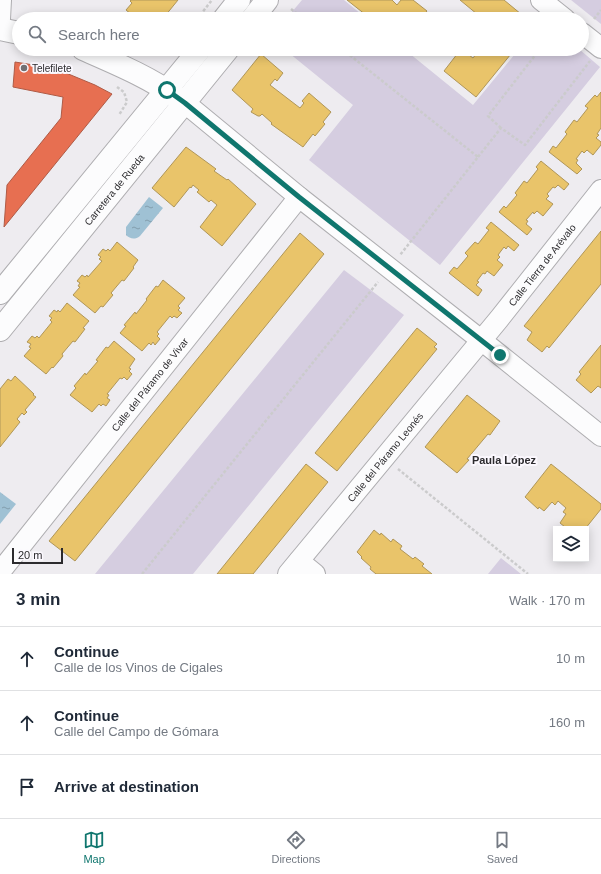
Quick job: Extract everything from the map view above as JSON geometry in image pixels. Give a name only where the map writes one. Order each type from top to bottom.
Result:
[{"type":"street","points":[[0,19],[1,0]]},
{"type":"street","points":[[230,12],[239,0]]},
{"type":"street","points":[[258,12],[268,0]]},
{"type":"street","points":[[541,0],[556,12]]},
{"type":"street","points":[[0,29],[12,32]]},
{"type":"street","points":[[589,41],[598,51]]},
{"type":"street","points":[[99,56],[124,67],[167,90],[185,103],[299,197],[601,436]]},
{"type":"street","points":[[0,293],[194,56]]},
{"type":"street","name":"Carretera de Rueda","points":[[0,330],[222,56]]},
{"type":"street","name":"Calle Tierra de Arévalo","points":[[481,340],[601,190]]},
{"type":"street","name":"Calle del Páramo de Vivar","points":[[0,572],[299,197]]},
{"type":"street","name":"Calle del Páramo Leonés","points":[[293,567],[481,340]]},
{"type":"street","points":[[293,567],[315,574]]},
{"type":"path","points":[[203,12],[212,0]]},
{"type":"path","points":[[290,8],[295,12]]},
{"type":"path","points":[[535,56],[488,116],[501,128],[525,145],[598,51]]},
{"type":"path","points":[[351,56],[478,157]]},
{"type":"path","points":[[114,84],[124,92],[128,102],[114,120]]},
{"type":"path","points":[[142,574],[390,268],[501,128]]},
{"type":"path","points":[[384,458],[528,574]]},
{"type":"shaded area","points":[[302,0],[344,0],[359,12],[292,12]]},
{"type":"shaded area","points":[[571,0],[601,0],[601,24],[589,14],[589,12],[586,12]]},
{"type":"shaded area","points":[[293,56],[413,56],[473,105],[513,56],[587,56],[600,67],[440,265],[309,160],[353,105]]},
{"type":"shaded area","points":[[344,270],[404,315],[193,574],[95,574]]},
{"type":"shaded area","points":[[501,558],[521,574],[488,574]]},
{"type":"water","points":[[149,197],[163,208],[140,236],[134,238],[129,237],[126,235],[126,227]]},
{"type":"water","points":[[0,492],[16,504],[0,524]]},
{"type":"building: Homes","points":[[178,0],[168,12],[128,12],[126,10],[132,3],[130,1]]},
{"type":"building: Homes","points":[[347,0],[392,0],[397,5],[401,0],[413,0],[427,11],[426,12],[362,12]]},
{"type":"building: Homes","points":[[460,0],[504,0],[519,12],[475,12]]},
{"type":"building: Homes","points":[[259,56],[263,56],[283,73],[277,81],[275,79],[270,85],[300,108],[304,103],[302,101],[309,93],[331,112],[323,122],[325,124],[315,136],[313,134],[303,147],[271,124],[272,123],[262,114],[258,116],[251,112],[253,109],[232,90]]},
{"type":"building: Homes","points":[[456,56],[470,56],[473,58],[475,56],[509,56],[476,97],[444,71]]},
{"type":"building: Homes","points":[[601,92],[601,128],[597,134],[599,135],[596,138],[601,142],[601,145],[593,155],[587,150],[584,153],[582,151],[576,159],[578,160],[576,163],[582,169],[577,174],[549,152],[553,146],[556,148],[567,134],[565,132],[574,120],[577,122],[588,108],[585,106],[595,95],[597,97]]},
{"type":"building: Homes","points":[[186,147],[216,169],[214,171],[227,180],[228,179],[256,204],[222,246],[200,227],[217,205],[211,200],[209,202],[197,192],[199,190],[193,185],[174,207],[152,188]]},
{"type":"building: Homes","points":[[541,161],[569,184],[564,190],[558,185],[555,188],[553,187],[547,194],[549,196],[546,199],[553,204],[543,216],[537,211],[534,214],[533,212],[526,220],[528,221],[526,224],[532,229],[527,235],[499,212],[504,206],[506,208],[517,195],[515,193],[524,181],[527,183],[538,169],[536,167]]},
{"type":"building: Homes","points":[[491,222],[519,245],[514,251],[508,246],[506,249],[504,247],[498,255],[500,257],[497,260],[503,265],[494,276],[487,271],[485,274],[483,273],[476,285],[482,290],[478,296],[449,273],[454,267],[457,269],[468,256],[465,253],[475,242],[478,244],[489,230],[486,228]]},
{"type":"building: Homes","points":[[601,231],[601,284],[549,348],[547,346],[542,352],[527,340],[532,332],[524,326]]},
{"type":"building: Homes","points":[[300,233],[324,254],[75,561],[49,541]]},
{"type":"building: Homes","points":[[117,242],[138,260],[124,281],[122,280],[111,293],[113,295],[103,307],[101,306],[95,313],[73,295],[80,287],[78,286],[80,283],[77,281],[82,275],[85,277],[87,275],[88,277],[102,261],[99,259],[101,257],[98,255],[103,249],[106,251],[108,249],[110,251]]},
{"type":"building: Homes","points":[[163,280],[185,298],[178,306],[180,308],[178,310],[182,313],[177,318],[174,316],[172,318],[170,316],[157,332],[159,334],[157,336],[160,339],[155,345],[153,342],[151,345],[149,343],[142,351],[120,333],[126,326],[124,325],[135,312],[136,314],[156,286],[158,287]]},
{"type":"building: Homes","points":[[67,303],[89,321],[75,342],[73,341],[62,354],[63,356],[46,374],[24,356],[31,348],[29,347],[31,344],[27,342],[32,336],[35,338],[37,336],[39,338],[52,322],[50,320],[52,318],[49,316],[54,310],[57,312],[58,310],[60,312]]},
{"type":"building: Homes","points":[[417,328],[437,344],[434,347],[437,349],[337,471],[315,453]]},
{"type":"building: Homes","points":[[114,341],[135,359],[129,368],[131,369],[129,371],[132,374],[127,380],[124,377],[122,379],[120,378],[107,394],[109,395],[107,398],[110,400],[106,406],[103,404],[101,406],[99,404],[92,412],[70,395],[76,388],[74,386],[98,361],[96,360],[106,347],[108,348]]},
{"type":"building: Homes","points":[[601,345],[601,388],[598,386],[591,393],[576,380],[581,374],[579,372]]},
{"type":"building: Homes","points":[[15,376],[36,397],[25,410],[27,412],[24,415],[22,413],[17,419],[20,422],[0,447],[0,389],[8,379],[11,381]]},
{"type":"building: Homes","points":[[467,395],[500,421],[490,435],[488,434],[467,459],[469,460],[457,473],[425,447]]},
{"type":"building: Homes","points":[[306,464],[328,482],[253,574],[217,574]]},
{"type":"building: Homes","points":[[551,464],[601,504],[601,509],[587,526],[564,526],[560,523],[566,514],[563,512],[566,508],[558,501],[555,505],[552,502],[544,511],[539,507],[538,509],[525,497]]},
{"type":"building: Homes","points":[[374,530],[380,535],[381,533],[391,542],[393,539],[402,546],[400,549],[413,559],[415,557],[424,564],[422,566],[432,574],[376,574],[370,569],[371,567],[357,552]]},
{"type":"building: Shops","points":[[15,62],[40,66],[66,73],[112,94],[4,227],[7,185],[61,118],[63,97],[13,87]]},
{"type":"place","name":"Telefilete","points":[[24,68]]},
{"type":"district","name":"Paula López","points":[[504,460]]},
{"type":"route","points":[[167,90],[185,103],[299,197],[500,355]]}]
